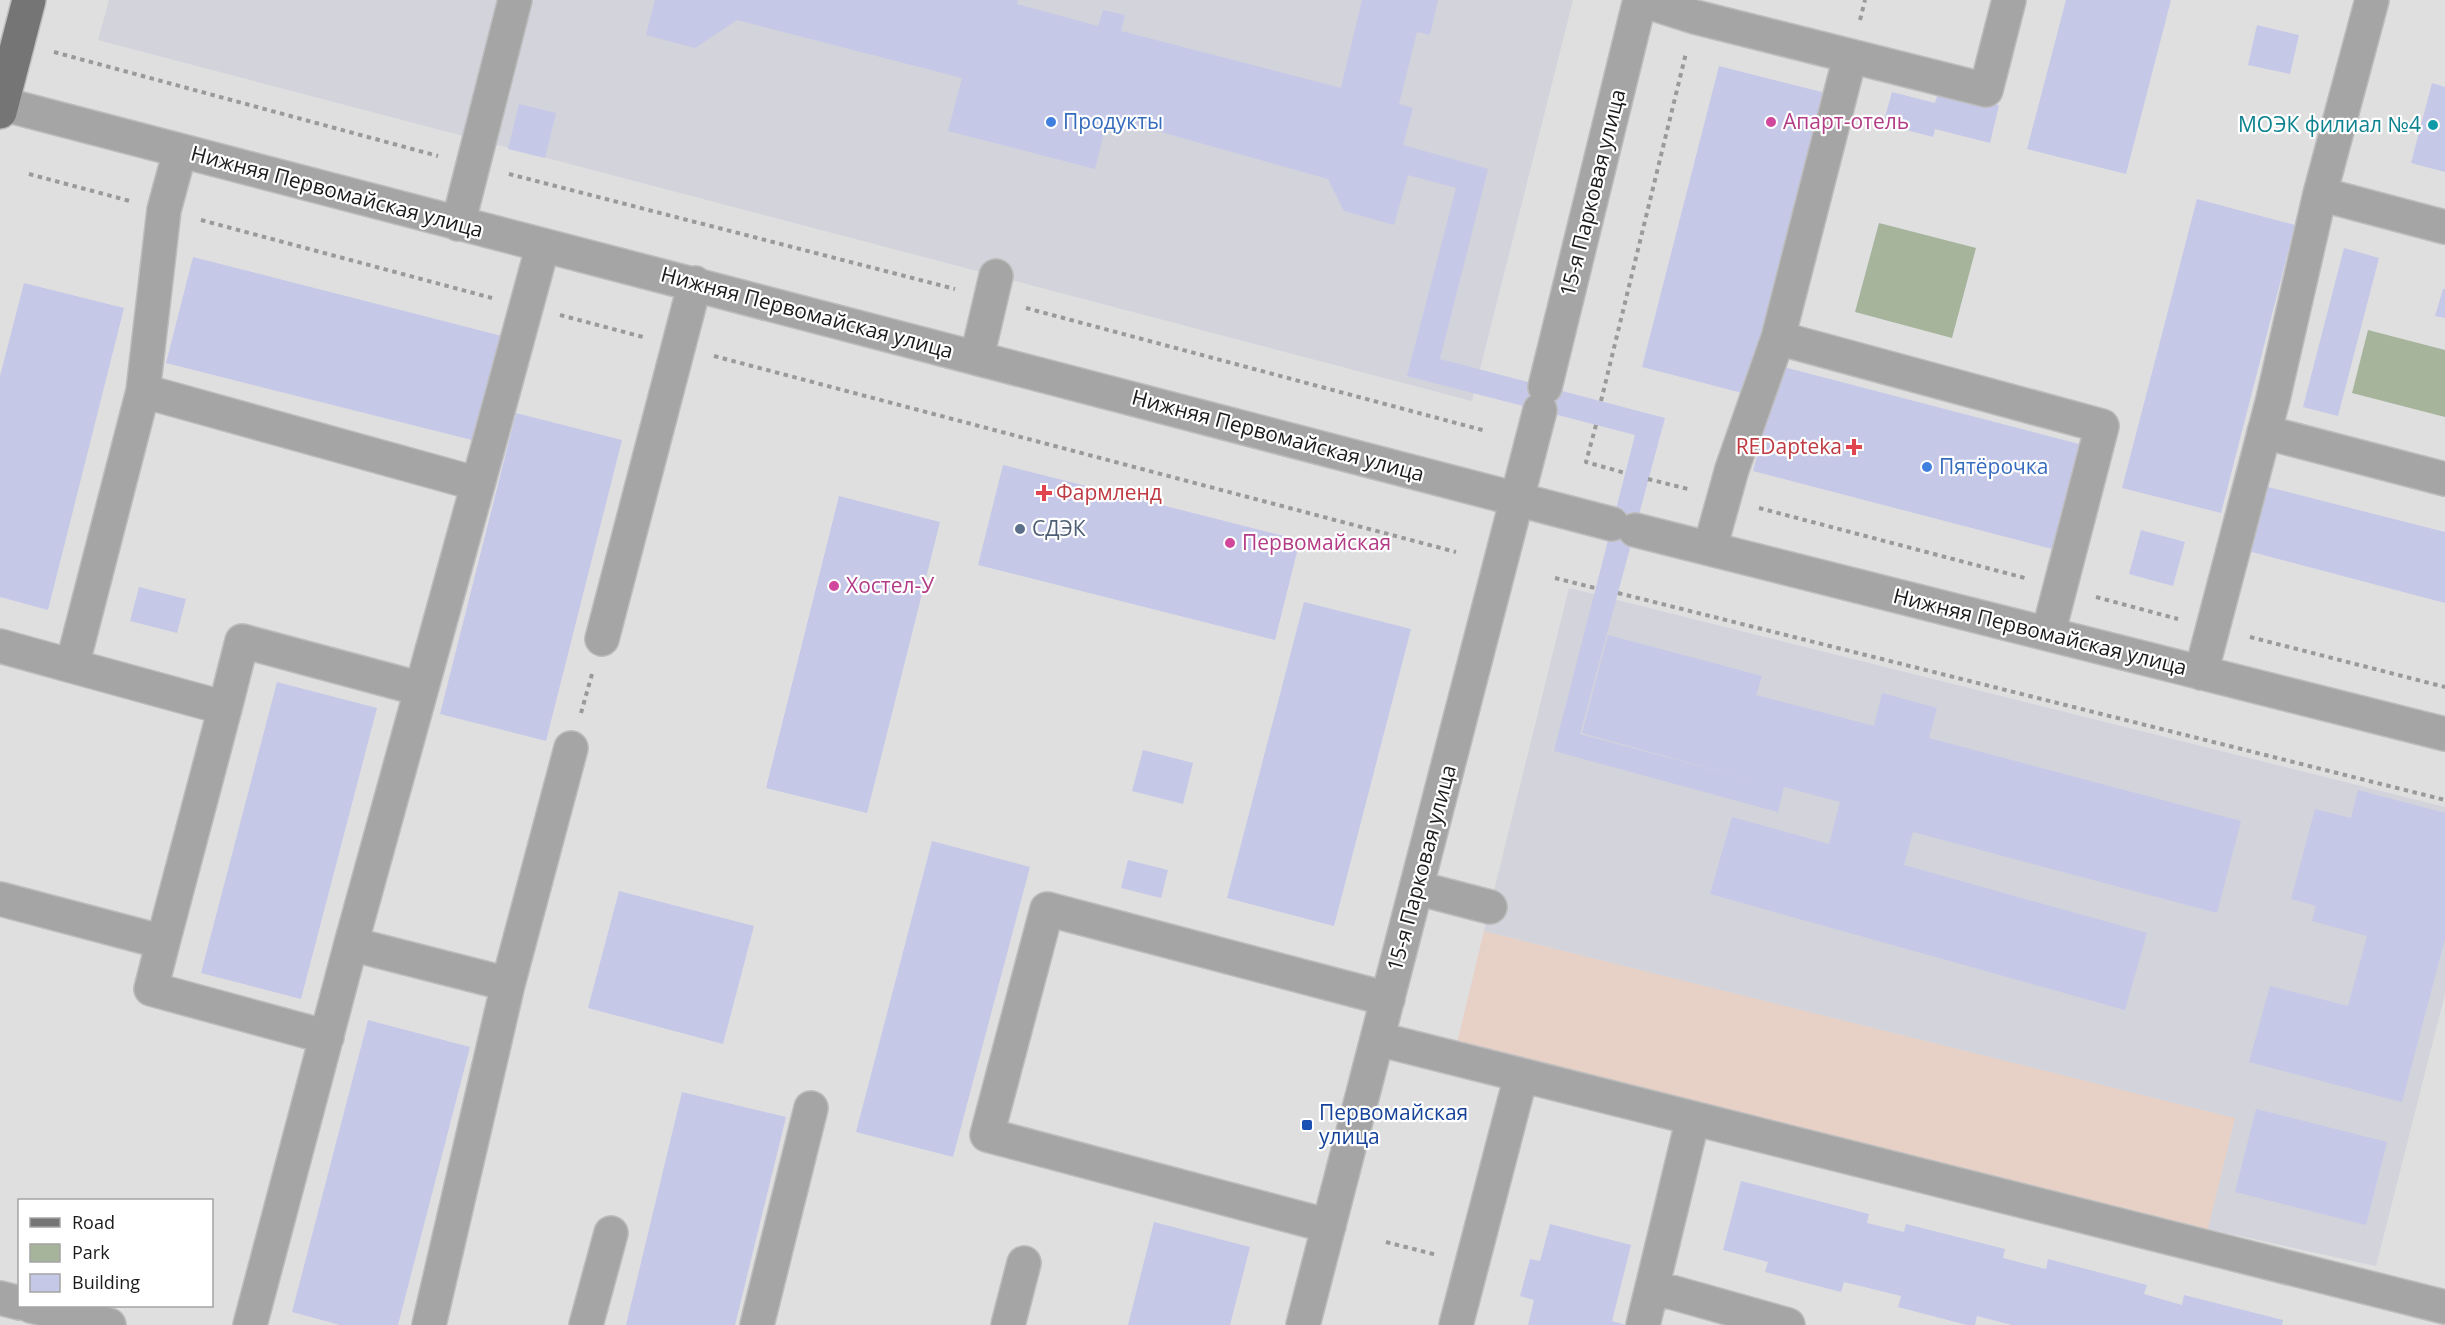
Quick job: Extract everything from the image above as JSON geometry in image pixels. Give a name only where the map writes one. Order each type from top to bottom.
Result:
[{"type":"main road","points":[[1,108],[29,0]]},
{"type":"street","points":[[458,224],[515,0]]},
{"type":"street","points":[[1641,0],[1695,17],[1986,90],[2009,0]]},
{"type":"street","name":"15-я Парковая улица","points":[[1303,1325],[1518,499],[1641,0]]},
{"type":"street","points":[[2201,673],[2264,432],[2320,194],[2372,0]]},
{"type":"street","points":[[1710,548],[1732,469],[1778,338],[1850,57]]},
{"type":"street","name":"Нижняя Первомайская улица","points":[[1,108],[180,151],[695,283],[1623,527],[2445,734]]},
{"type":"street","points":[[72,666],[143,391],[164,210],[180,151]]},
{"type":"street","points":[[2320,194],[2445,227]]},
{"type":"street","points":[[250,1325],[351,944],[543,245]]},
{"type":"street","points":[[603,639],[695,283]]},
{"type":"street","points":[[977,357],[993,287]]},
{"type":"street","points":[[1778,338],[2102,426],[2048,634]]},
{"type":"street","points":[[143,391],[478,484]]},
{"type":"street","points":[[2264,432],[2445,479]]},
{"type":"street","points":[[327,1037],[152,989],[242,641],[421,689]]},
{"type":"street","points":[[0,646],[225,708]]},
{"type":"street","points":[[429,1325],[508,984],[571,748]]},
{"type":"street","points":[[1417,888],[1490,907]]},
{"type":"street","points":[[0,898],[163,942]]},
{"type":"street","points":[[1329,1226],[987,1135],[1047,909],[1388,999]]},
{"type":"street","points":[[351,944],[508,984]]},
{"type":"street","points":[[1378,1039],[2445,1307]]},
{"type":"street","points":[[1456,1325],[1521,1076]]},
{"type":"street","points":[[757,1325],[811,1108]]},
{"type":"street","points":[[1643,1325],[1693,1118]]},
{"type":"street","points":[[586,1325],[610,1233]]},
{"type":"street","points":[[1008,1325],[1024,1263]]},
{"type":"street","points":[[1653,1287],[1788,1325]]},
{"type":"street","points":[[0,1298],[18,1302]]},
{"type":"street","points":[[39,1307],[109,1325]]},
{"type":"path","points":[[1601,402],[1695,17]]},
{"type":"path","points":[[48,51],[472,165],[993,287],[1486,431]]},
{"type":"path","points":[[29,174],[1456,552]]},
{"type":"path","points":[[1596,425],[1586,462],[1625,473]]},
{"type":"path","points":[[1555,578],[1595,588]]},
{"type":"path","points":[[1618,593],[2445,800]]},
{"type":"path","points":[[571,748],[603,639]]},
{"type":"path","points":[[1386,1242],[1472,1264]]},
{"type":"shaded area","points":[[109,0],[1573,0],[1472,401],[98,40]]},
{"type":"shaded area","points":[[1569,588],[2445,807],[2445,994],[2376,1266],[2208,1229],[2235,1118],[1484,931]]},
{"type":"shaded area","points":[[1484,931],[2236,1118],[2208,1229],[1457,1043]]},
{"type":"green space","points":[[1879,223],[1976,248],[1952,338],[1855,312]]},
{"type":"green space","points":[[2368,330],[2445,350],[2445,417],[2352,393]]},
{"type":"building","points":[[655,0],[1018,0],[1017,4],[1098,26],[1103,10],[1125,15],[1121,31],[1341,88],[1362,0],[1438,0],[1430,35],[1417,32],[1399,104],[1413,108],[1403,145],[1488,169],[1440,359],[1665,418],[1580,734],[1759,782],[1582,733],[1608,635],[1762,676],[1756,695],[1874,726],[1882,693],[1937,708],[1929,738],[2241,821],[2217,913],[1913,832],[1904,865],[2147,933],[2125,1010],[1710,894],[1732,817],[1829,844],[1840,802],[1784,787],[1778,812],[1554,751],[1635,435],[1407,376],[1456,188],[1408,175],[1394,225],[1344,211],[1328,179],[1108,117],[1095,169],[948,131],[962,78],[737,20],[695,48],[646,35]]},
{"type":"building","points":[[2066,0],[2171,0],[2126,174],[2027,149]]},
{"type":"building","points":[[2257,25],[2299,35],[2290,74],[2248,65]]},
{"type":"building","points":[[1719,66],[1826,93],[1750,395],[1642,367]]},
{"type":"building","name":"МОЭК филиал №4","points":[[2432,83],[2445,87],[2445,172],[2411,163]]},
{"type":"building","points":[[1939,90],[1999,105],[1990,143],[1935,129],[1933,137],[1883,124],[1892,92],[1935,103]]},
{"type":"building","points":[[519,104],[556,113],[545,158],[508,149]]},
{"type":"building","points":[[2197,199],[2295,225],[2221,513],[2122,488]]},
{"type":"building","points":[[2344,248],[2379,258],[2338,416],[2303,407]]},
{"type":"building","points":[[193,257],[502,336],[476,441],[166,363]]},
{"type":"building","points":[[24,283],[124,308],[48,610],[0,597],[0,376]]},
{"type":"building","points":[[2443,289],[2445,289],[2445,318],[2435,316]]},
{"type":"building","points":[[1780,366],[2083,445],[2056,550],[1753,471]]},
{"type":"building","points":[[516,413],[622,440],[546,741],[440,714]]},
{"type":"building","points":[[1003,465],[1300,540],[1275,640],[978,565]]},
{"type":"building","points":[[2264,486],[2445,532],[2445,603],[2248,551]]},
{"type":"building","points":[[839,496],[940,522],[867,813],[766,788]]},
{"type":"building","points":[[2141,530],[2185,542],[2173,586],[2129,574]]},
{"type":"building","points":[[139,587],[186,599],[177,633],[130,621]]},
{"type":"building","points":[[1304,602],[1411,629],[1334,926],[1227,898]]},
{"type":"building","points":[[277,682],[377,708],[301,999],[201,973]]},
{"type":"building","points":[[1143,750],[1193,763],[1183,804],[1132,791]]},
{"type":"building","points":[[2358,790],[2445,813],[2445,939],[2402,1102],[2249,1062],[2270,986],[2348,1006],[2367,936],[2312,921],[2316,906],[2291,899],[2315,809],[2351,818]]},
{"type":"building","points":[[932,841],[1030,867],[953,1157],[856,1132]]},
{"type":"building","points":[[1128,860],[1168,870],[1161,898],[1121,888]]},
{"type":"building","points":[[619,891],[754,926],[723,1044],[588,1008]]},
{"type":"building","points":[[368,1020],[470,1047],[398,1325],[340,1325],[292,1312]]},
{"type":"building","points":[[682,1092],[786,1117],[735,1325],[626,1325]]},
{"type":"building","points":[[2256,1109],[2387,1142],[2366,1225],[2235,1192]]},
{"type":"building","points":[[1741,1181],[1869,1214],[1867,1223],[1904,1232],[1906,1224],[2005,1249],[2003,1258],[2046,1269],[2048,1259],[2147,1285],[2144,1294],[2182,1305],[2184,1295],[2283,1320],[2282,1325],[2012,1325],[1977,1316],[1975,1325],[1967,1325],[1898,1307],[1901,1296],[1844,1282],[1841,1292],[1765,1272],[1768,1262],[1723,1250]]},
{"type":"building","points":[[1154,1222],[1250,1247],[1230,1325],[1128,1325]]},
{"type":"building","points":[[1550,1224],[1631,1245],[1612,1321],[1626,1325],[1528,1325],[1534,1300],[1520,1296],[1530,1259],[1540,1261]]},
{"type":"place","name":"Продукты","points":[[1051,122]]},
{"type":"place","name":"Апарт-отель","points":[[1771,122]]},
{"type":"place","name":"МОЭК филиал №4","points":[[2433,125]]},
{"type":"place","name":"REDapteka","points":[[1854,447]]},
{"type":"place","name":"Пятёрочка","points":[[1927,467]]},
{"type":"place","name":"Фармленд","points":[[1044,493]]},
{"type":"place","name":"СДЭК","points":[[1020,529]]},
{"type":"place","name":"Первомайская","points":[[1230,543]]},
{"type":"place","name":"Хостел-У","points":[[834,586]]},
{"type":"place","name":"Первомайская улица","points":[[1307,1125]]}]
